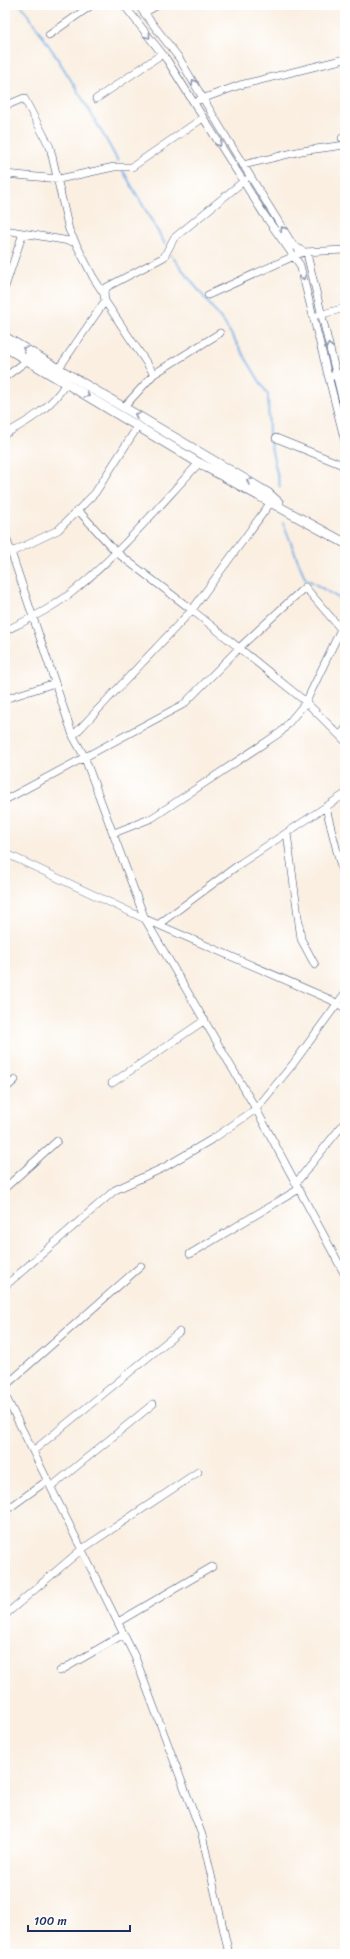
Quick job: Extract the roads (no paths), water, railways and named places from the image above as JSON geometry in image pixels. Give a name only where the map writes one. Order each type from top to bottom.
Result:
[{"type":"main road","points":[[5,337],[124,407],[291,512],[345,543]]},
{"type":"main road","points":[[5,347],[199,463],[273,500]]},
{"type":"street","points":[[49,35],[92,5]]},
{"type":"street","points":[[124,5],[162,54],[243,183],[300,265],[345,442]]},
{"type":"street","points":[[138,5],[179,58],[243,165],[294,245],[307,254],[345,411]]},
{"type":"street","points":[[144,13],[158,5]]},
{"type":"street","points":[[96,99],[162,54]]},
{"type":"street","points":[[193,103],[240,85],[345,59]]},
{"type":"street","points":[[5,106],[24,98],[50,147],[59,179],[69,230],[93,277],[154,374]]},
{"type":"street","points":[[5,174],[59,179],[114,167],[132,167],[203,118]]},
{"type":"street","points":[[243,165],[301,151],[345,145]]},
{"type":"street","points":[[59,368],[105,297],[107,287],[164,257],[174,238],[243,183],[249,174]]},
{"type":"street","points":[[5,230],[76,242]]},
{"type":"street","points":[[5,288],[23,233]]},
{"type":"street","points":[[208,295],[303,252],[345,250]]},
{"type":"street","points":[[313,316],[345,308]]},
{"type":"street","points":[[124,407],[154,374],[220,333]]},
{"type":"street","points":[[5,378],[28,360]]},
{"type":"street","points":[[328,377],[345,373]]},
{"type":"street","points":[[5,434],[30,421],[58,397],[66,383]]},
{"type":"street","points":[[9,549],[58,530],[95,493],[138,426]]},
{"type":"street","points":[[276,438],[345,466]]},
{"type":"street","points":[[5,631],[34,617],[75,590],[116,552],[199,463]]},
{"type":"street","points":[[73,736],[192,610],[273,500]]},
{"type":"street","points":[[78,510],[116,552],[192,610],[306,702],[343,739]]},
{"type":"street","points":[[5,534],[73,736],[84,756],[145,919],[256,1109],[345,1275]]},
{"type":"street","points":[[5,800],[84,756],[184,704],[239,648],[305,587],[343,631],[306,702],[281,732],[152,818],[114,833]]},
{"type":"street","points":[[5,698],[55,683]]},
{"type":"street","points":[[343,739],[345,728]]},
{"type":"street","points":[[158,924],[241,863],[345,794]]},
{"type":"street","points":[[326,808],[345,883]]},
{"type":"street","points":[[287,833],[301,939],[315,965]]},
{"type":"street","points":[[5,853],[145,919],[345,1008]]},
{"type":"street","points":[[5,1286],[115,1190],[163,1168],[214,1138],[256,1109],[293,1064],[336,1003],[345,993]]},
{"type":"street","points":[[112,1082],[205,1020]]},
{"type":"street","points":[[5,1089],[15,1080]]},
{"type":"street","points":[[190,1254],[298,1186],[345,1122]]},
{"type":"street","points":[[5,1188],[57,1141]]},
{"type":"street","points":[[5,1386],[141,1266]]},
{"type":"street","points":[[33,1451],[179,1332]]},
{"type":"street","points":[[5,1396],[135,1657],[202,1835],[229,1954]]},
{"type":"street","points":[[5,1511],[50,1484],[153,1404]]},
{"type":"street","points":[[5,1615],[82,1549],[198,1472]]},
{"type":"street","points":[[118,1622],[212,1567]]},
{"type":"street","points":[[60,1671],[124,1634]]},
{"type":"waterway","points":[[21,5],[72,82],[118,161]]},
{"type":"waterway","points":[[122,169],[165,244]]},
{"type":"waterway","points":[[171,255],[225,324],[268,395],[269,438],[280,487]]},
{"type":"waterway","points":[[283,523],[305,578],[345,602]]}]
